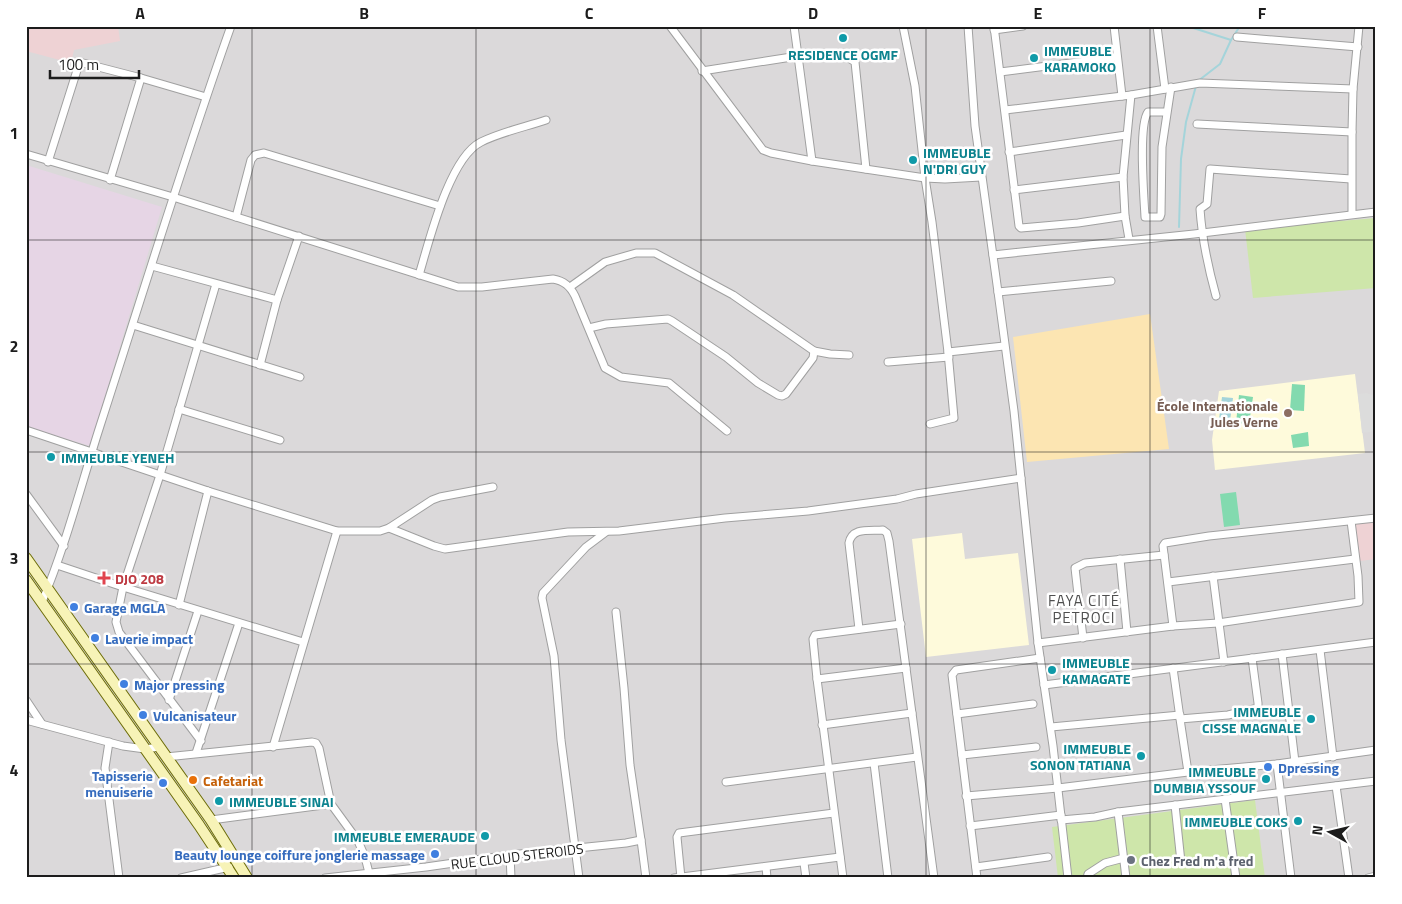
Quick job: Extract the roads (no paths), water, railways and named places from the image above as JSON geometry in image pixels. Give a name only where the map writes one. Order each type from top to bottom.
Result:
[{"type":"main road","points":[[26,558],[211,820],[248,878]]},
{"type":"main road","points":[[26,580],[229,867],[234,878]]},
{"type":"street","points":[[42,602],[64,546],[92,452],[206,97],[231,26]]},
{"type":"street","points":[[670,26],[763,150],[812,161],[925,178],[982,177]]},
{"type":"street","points":[[794,26],[812,161]]},
{"type":"street","points":[[903,26],[916,86],[925,178],[936,250],[954,418],[930,424]]},
{"type":"street","points":[[968,26],[975,126],[1014,411],[1038,643],[1051,728],[1068,878]]},
{"type":"street","points":[[1023,26],[994,28],[1018,223],[1021,228],[1078,223],[1125,216]]},
{"type":"street","points":[[1114,26],[1122,96]]},
{"type":"street","points":[[1156,26],[1168,88],[1167,112],[1162,147],[1162,214],[1160,217],[1148,218],[1145,217],[1142,160],[1145,118],[1148,112],[1167,112]]},
{"type":"street","points":[[1352,213],[1353,89],[1359,26]]},
{"type":"street","points":[[1238,37],[1358,47]]},
{"type":"street","points":[[702,71],[798,56],[848,57],[855,62],[866,169]]},
{"type":"street","points":[[1000,72],[1117,58]]},
{"type":"street","points":[[48,162],[79,64],[83,63],[142,78],[206,97]]},
{"type":"street","points":[[110,180],[142,78]]},
{"type":"street","points":[[1005,110],[1131,95],[1200,83],[1353,89]]},
{"type":"street","points":[[1129,239],[1122,177],[1131,95]]},
{"type":"street","points":[[419,275],[440,206],[452,178],[472,148],[480,142],[546,120]]},
{"type":"street","points":[[1196,124],[1352,132]]},
{"type":"street","points":[[1009,152],[1126,135]]},
{"type":"street","points":[[236,217],[251,160],[255,155],[264,153],[440,206]]},
{"type":"street","points":[[26,154],[48,162],[174,197],[458,287],[482,287],[553,279],[562,281],[570,287],[605,368],[621,377],[669,384],[727,431]]},
{"type":"street","points":[[1216,296],[1202,232],[1200,210],[1207,204],[1210,169],[1351,179]]},
{"type":"street","points":[[1014,190],[1122,177]]},
{"type":"street","points":[[992,255],[1352,213],[1376,212]]},
{"type":"street","points":[[260,365],[277,300],[299,236]]},
{"type":"street","points":[[570,287],[605,262],[636,253],[656,253],[732,295],[814,351],[850,355]]},
{"type":"street","points":[[152,266],[277,300]]},
{"type":"street","points":[[998,292],[1111,281]]},
{"type":"street","points":[[201,741],[117,628],[116,622],[123,587],[160,475],[216,284]]},
{"type":"street","points":[[588,328],[606,324],[672,321],[726,357],[758,383],[778,396],[786,394],[813,358],[814,351]]},
{"type":"street","points":[[133,325],[300,377]]},
{"type":"street","points":[[888,362],[1004,346]]},
{"type":"street","points":[[179,409],[280,440]]},
{"type":"street","points":[[26,430],[208,491],[337,531],[380,531],[388,528],[432,500],[493,487]]},
{"type":"street","points":[[388,528],[445,549],[568,532],[606,532],[817,510],[897,499],[916,494],[1021,478]]},
{"type":"street","points":[[179,605],[208,491]]},
{"type":"street","points":[[26,494],[64,546]]},
{"type":"street","points":[[1173,626],[1163,546],[1165,544],[1236,532],[1376,518]]},
{"type":"street","points":[[1038,643],[1173,626],[1218,623],[1359,602],[1358,576],[1351,520]]},
{"type":"street","points":[[859,629],[849,543],[850,536],[855,532],[883,530],[887,533],[901,624],[934,878]]},
{"type":"street","points":[[273,747],[337,531]]},
{"type":"street","points":[[579,878],[561,740],[554,656],[542,598],[543,593],[586,547],[606,532]]},
{"type":"street","points":[[1083,638],[1075,568],[1085,563],[1164,555]]},
{"type":"street","points":[[1120,559],[1127,632]]},
{"type":"street","points":[[1168,582],[1355,559]]},
{"type":"street","points":[[57,565],[179,605],[303,642]]},
{"type":"street","points":[[1213,576],[1224,662]]},
{"type":"street","points":[[170,700],[198,610]]},
{"type":"street","points":[[616,612],[630,765],[646,878]]},
{"type":"street","points":[[196,753],[239,623]]},
{"type":"street","points":[[843,878],[812,642],[815,635],[901,624]]},
{"type":"street","points":[[1044,684],[1375,644]]},
{"type":"street","points":[[1320,650],[1333,757]]},
{"type":"street","points":[[1282,654],[1295,762]]},
{"type":"street","points":[[977,878],[952,675],[954,672],[1040,658]]},
{"type":"street","points":[[1051,728],[1180,717],[1228,715],[1258,708],[1252,658]]},
{"type":"street","points":[[816,680],[906,668]]},
{"type":"street","points":[[1173,668],[1188,772]]},
{"type":"street","points":[[26,700],[42,724]]},
{"type":"street","points":[[957,714],[1033,704]]},
{"type":"street","points":[[822,725],[912,713]]},
{"type":"street","points":[[26,720],[123,746],[145,749],[159,747]]},
{"type":"street","points":[[109,742],[105,768],[119,878]]},
{"type":"street","points":[[166,757],[316,743],[319,748],[331,804],[358,841],[365,857],[369,875]]},
{"type":"street","points":[[962,755],[1036,746]]},
{"type":"street","points":[[966,796],[1295,762],[1376,750]]},
{"type":"street","points":[[726,782],[917,757]]},
{"type":"street","points":[[874,763],[888,878]]},
{"type":"street","points":[[1277,764],[1291,878]]},
{"type":"street","points":[[970,826],[1118,812],[1376,781]]},
{"type":"street","points":[[1336,786],[1349,878]]},
{"type":"street","points":[[1225,799],[1236,878]]},
{"type":"street","points":[[211,820],[331,804]]},
{"type":"street","points":[[1175,805],[1181,862]]},
{"type":"street","points":[[1118,812],[1126,878]]},
{"type":"street","points":[[834,813],[679,833],[677,837],[679,877],[840,857]]},
{"type":"street","name":"RUE CLOUD STEROIDS","points":[[325,878],[369,875],[510,855],[641,840]]},
{"type":"street","points":[[510,855],[511,878]]},
{"type":"street","points":[[976,867],[1048,857]]},
{"type":"street","points":[[1087,878],[1088,874],[1106,863],[1124,858]]},
{"type":"street","points":[[804,862],[806,878]]},
{"type":"street","points":[[181,878],[229,867]]},
{"type":"street","points":[[766,867],[767,878]]},
{"type":"street","points":[[1368,878],[1376,876]]},
{"type":"water","points":[[1222,397],[1233,398],[1230,421],[1219,419]]},
{"type":"waterway","points":[[1187,26],[1231,40]]},
{"type":"waterway","points":[[1198,81],[1220,64],[1240,26]]},
{"type":"waterway","points":[[1179,227],[1181,159],[1186,122],[1196,86]]},
{"type":"place","name":"RESIDENCE OGMF","points":[[843,38]]},
{"type":"place","name":"IMMEUBLE KARAMOKO","points":[[1034,58]]},
{"type":"place","name":"IMMEUBLE N'DRI GUY","points":[[913,160]]},
{"type":"place","name":"École Internationale Jules Verne","points":[[1288,413]]},
{"type":"place","name":"IMMEUBLE YENEH","points":[[51,457]]},
{"type":"place","name":"DJO 208","points":[[104,578]]},
{"type":"place","name":"Garage MGLA","points":[[74,607]]},
{"type":"place","name":"Laverie impact","points":[[95,638]]},
{"type":"place","name":"IMMEUBLE KAMAGATE","points":[[1052,670]]},
{"type":"place","name":"Major pressing","points":[[124,684]]},
{"type":"place","name":"Vulcanisateur","points":[[143,715]]},
{"type":"place","name":"IMMEUBLE CISSE MAGNALE","points":[[1311,719]]},
{"type":"place","name":"IMMEUBLE SONON TATIANA","points":[[1141,756]]},
{"type":"place","name":"Dpressing","points":[[1268,767]]},
{"type":"place","name":"IMMEUBLE DUMBIA YSSOUF","points":[[1266,779]]},
{"type":"place","name":"Cafetariat","points":[[193,780]]},
{"type":"place","name":"Tapisserie menuiserie","points":[[163,783]]},
{"type":"place","name":"IMMEUBLE SINAI","points":[[219,801]]},
{"type":"place","name":"IMMEUBLE COKS","points":[[1298,821]]},
{"type":"place","name":"IMMEUBLE EMERAUDE","points":[[485,836]]},
{"type":"place","name":"Beauty lounge coiffure jonglerie massage","points":[[435,854]]},
{"type":"place","name":"Chez Fred m'a fred","points":[[1131,860]]},
{"type":"district","name":"FAYA CITÉ PETROCI","points":[[1084,608]]}]
